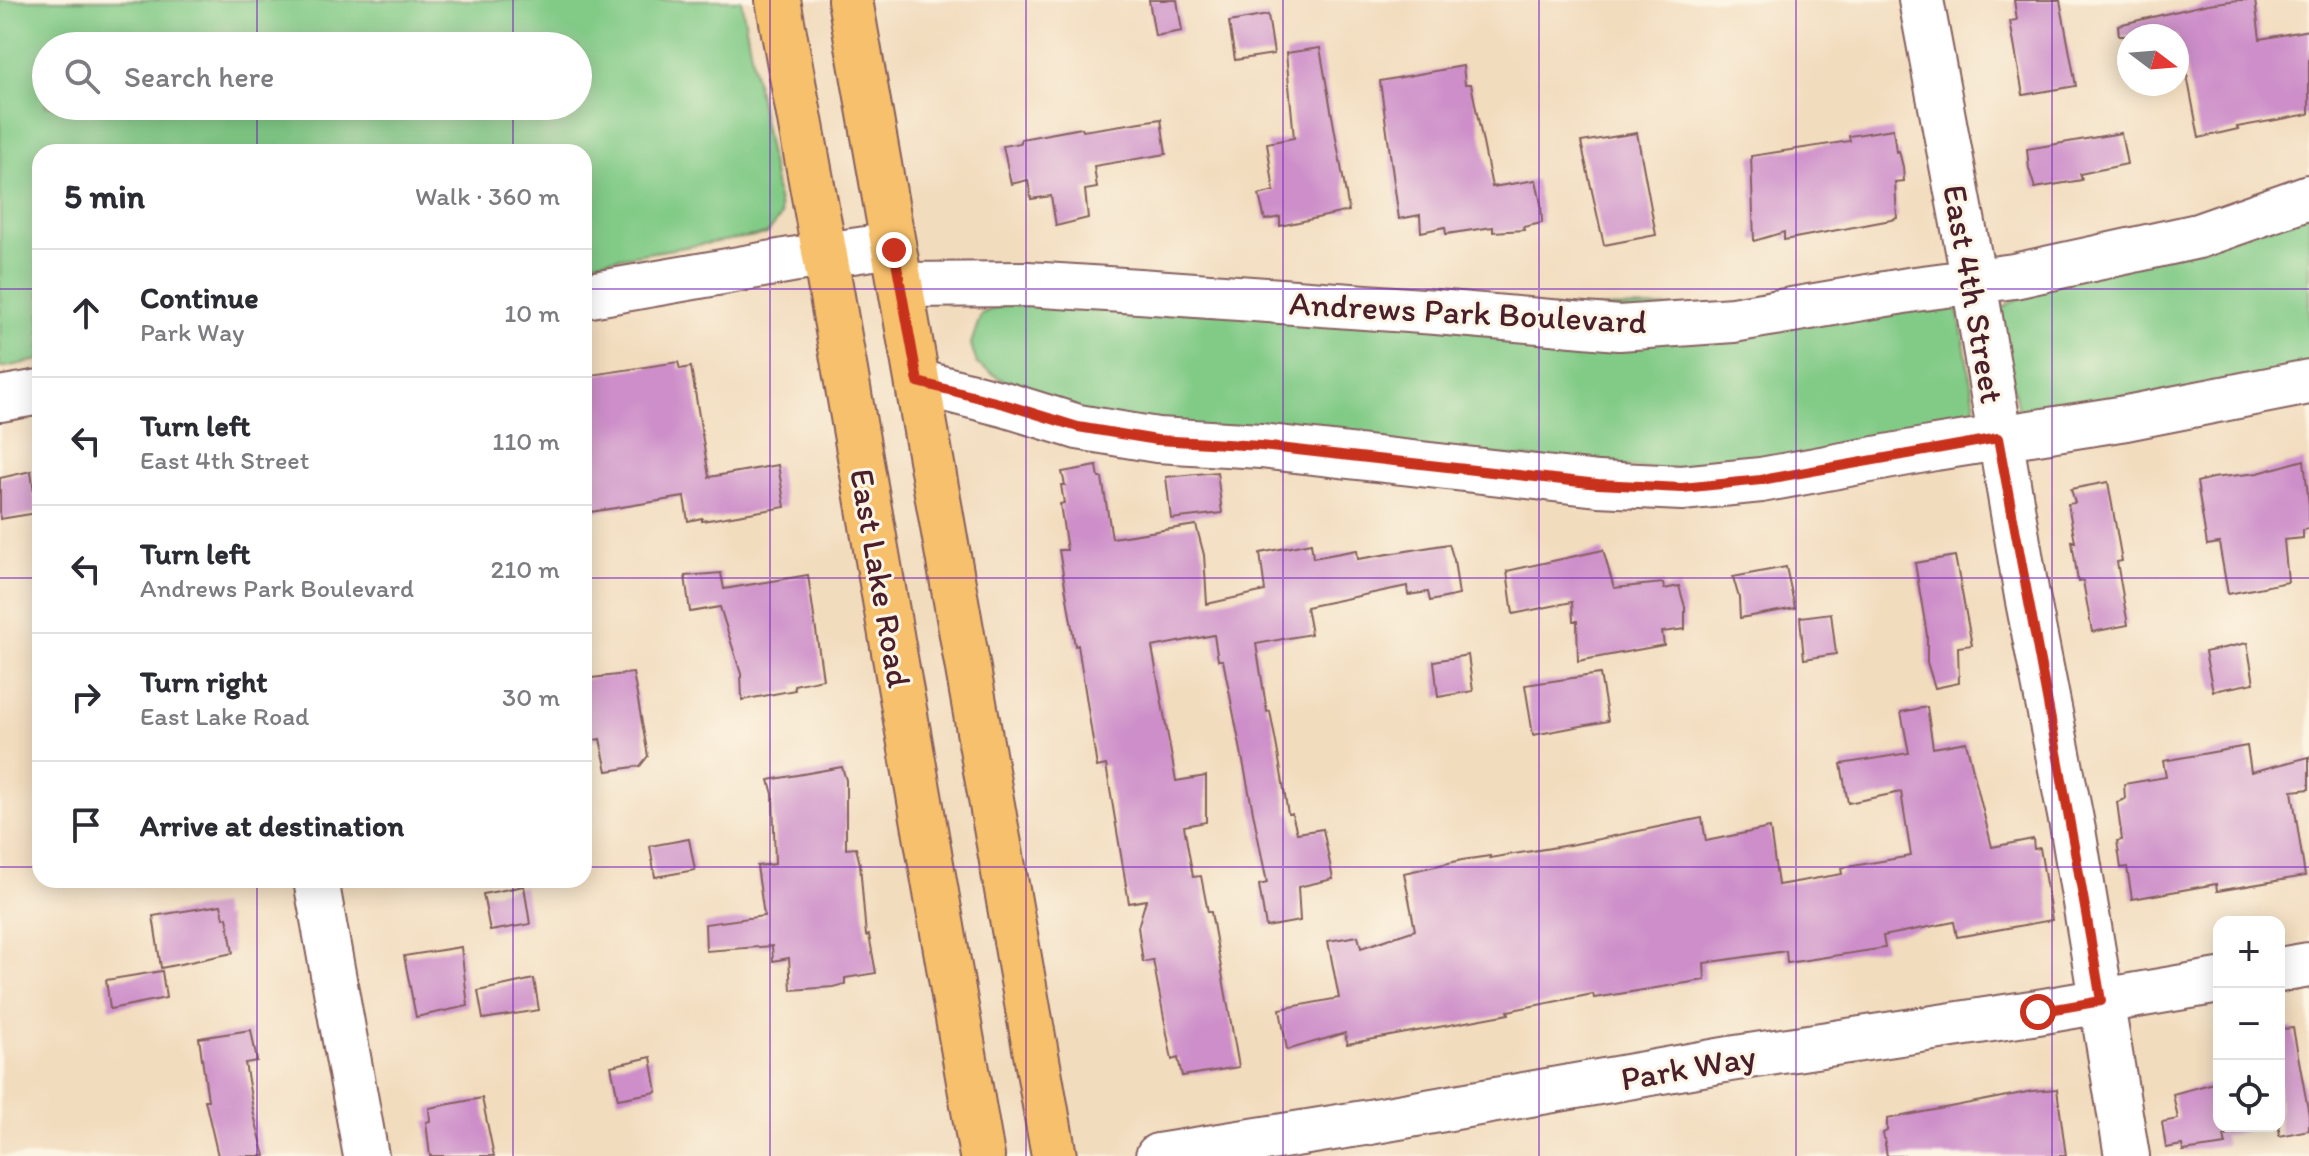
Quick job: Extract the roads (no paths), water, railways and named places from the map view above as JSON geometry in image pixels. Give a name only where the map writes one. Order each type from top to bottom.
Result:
[{"type":"main road","name":"East Lake Road","points":[[778,0],[982,1156]]},
{"type":"main road","name":"East Lake Road","points":[[850,0],[1054,1156]]},
{"type":"street","name":"East 4th Street","points":[[1921,0],[1974,282],[1998,438],[2073,830],[2127,1156]]},
{"type":"street","name":"Andrews Park Boulevard","points":[[592,295],[825,256],[1027,284],[1619,328],[1733,320],[1915,289],[2014,276],[2198,236],[2309,197]]},
{"type":"street","points":[[918,382],[1078,427],[1157,440],[1261,446],[1529,477],[1682,488],[1761,480],[2142,415],[2309,382]]},
{"type":"street","points":[[0,399],[32,393]]},
{"type":"street","points":[[317,888],[366,1156]]},
{"type":"street","points":[[2285,969],[2309,965]]},
{"type":"street","name":"Park Way","points":[[1158,1156],[1730,1059],[2213,982]]}]
